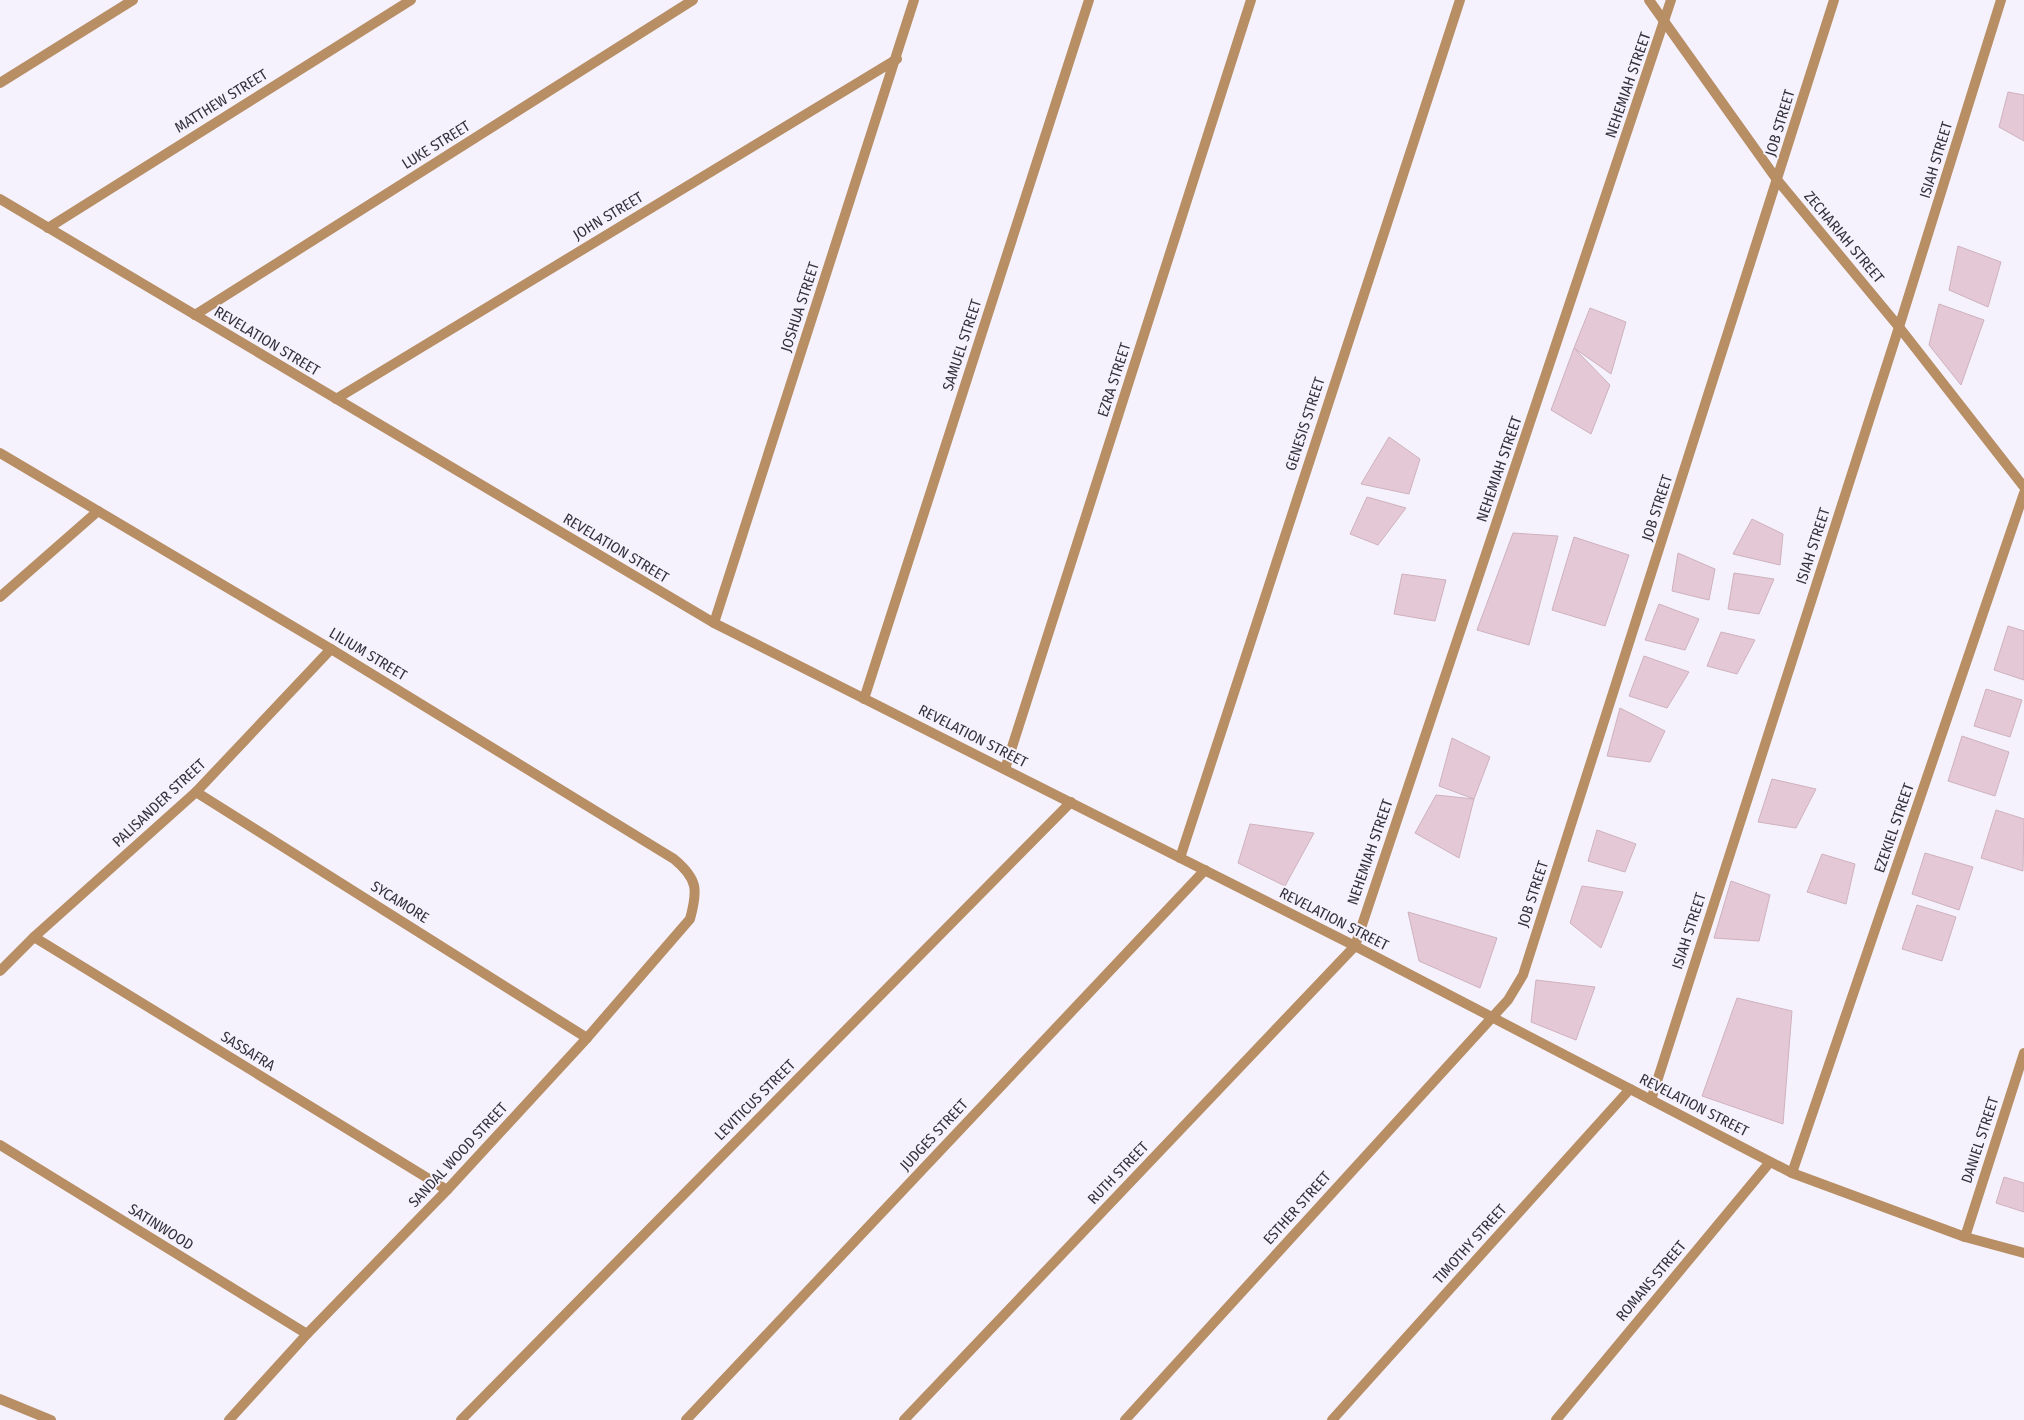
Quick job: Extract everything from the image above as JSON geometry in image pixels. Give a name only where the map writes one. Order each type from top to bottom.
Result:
[{"type":"street","points":[[0,83],[133,0]]},
{"type":"street","name":"MATTHEW STREET","points":[[48,228],[411,0]]},
{"type":"street","name":"LUKE STREET","points":[[195,315],[693,0]]},
{"type":"street","name":"JOSHUA STREET","points":[[714,623],[897,59],[914,0]]},
{"type":"street","name":"SAMUEL STREET","points":[[864,698],[1089,0]]},
{"type":"street","name":"EZRA STREET","points":[[1005,769],[1251,0]]},
{"type":"street","name":"GENESIS STREET","points":[[1180,858],[1460,0]]},
{"type":"street","name":"ZECHARIAH STREET","points":[[1649,0],[1778,181],[1899,327],[2024,487]]},
{"type":"street","name":"NEHEMIAH STREET","points":[[1355,946],[1671,0]]},
{"type":"street","name":"JOB STREET","points":[[1492,1017],[1508,1000],[1523,975],[1778,181],[1834,0]]},
{"type":"street","name":"ISIAH STREET","points":[[1651,1100],[2002,0]]},
{"type":"street","name":"JOHN STREET","points":[[336,399],[897,59]]},
{"type":"street","name":"REVELATION STREET","points":[[0,199],[714,623],[1355,946],[1792,1173],[1965,1237],[2024,1253]]},
{"type":"street","name":"LILIUM STREET","points":[[0,454],[331,649],[674,859],[689,871],[695,886],[695,901]]},
{"type":"street","name":"EZEKIEL STREET","points":[[1792,1173],[2024,493]]},
{"type":"street","points":[[0,597],[98,511]]},
{"type":"street","name":"PALISANDER STREET","points":[[0,971],[34,937],[196,792],[331,649]]},
{"type":"street","name":"SYCAMORE","points":[[196,792],[587,1038]]},
{"type":"street","name":"LEVITICUS STREET","points":[[461,1420],[1071,802]]},
{"type":"street","name":"JUDGES STREET","points":[[686,1420],[1205,870]]},
{"type":"street","name":"SANDAL WOOD STREET","points":[[230,1420],[307,1334],[447,1190],[587,1038],[690,919],[695,901]]},
{"type":"street","name":"SASSAFRA","points":[[34,937],[447,1190]]},
{"type":"street","name":"RUTH STREET","points":[[904,1420],[1355,946]]},
{"type":"street","name":"ESTHER STREET","points":[[1125,1420],[1492,1017]]},
{"type":"street","name":"DANIEL STREET","points":[[1965,1237],[2024,1053]]},
{"type":"street","name":"TIMOTHY STREET","points":[[1332,1420],[1630,1089]]},
{"type":"street","name":"SATINWOOD","points":[[0,1145],[307,1334]]},
{"type":"street","name":"ROMANS STREET","points":[[1556,1420],[1770,1162]]},
{"type":"street","points":[[0,1399],[51,1420]]},
{"type":"building","points":[[2008,92],[2024,95],[2024,141],[1999,127]]},
{"type":"building","points":[[1958,246],[2001,262],[1988,307],[1949,290]]},
{"type":"building","points":[[1939,304],[1984,320],[1961,385],[1929,345]]},
{"type":"building","points":[[1590,308],[1626,322],[1611,374],[1574,348]]},
{"type":"building","points":[[1574,348],[1610,385],[1591,434],[1551,410]]},
{"type":"building","points":[[1389,437],[1420,459],[1409,494],[1361,484]]},
{"type":"building","points":[[1367,497],[1406,508],[1378,545],[1350,534]]},
{"type":"building","points":[[1752,519],[1783,534],[1780,565],[1733,554]]},
{"type":"building","points":[[1513,533],[1558,536],[1529,645],[1477,630]]},
{"type":"building","points":[[1574,537],[1629,555],[1605,626],[1552,610]]},
{"type":"building","points":[[1678,553],[1715,569],[1709,600],[1672,591]]},
{"type":"building","points":[[1734,573],[1774,579],[1759,614],[1728,609]]},
{"type":"building","points":[[1402,574],[1446,580],[1435,621],[1394,614]]},
{"type":"building","points":[[1659,604],[1699,619],[1685,650],[1645,640]]},
{"type":"building","points":[[2008,626],[2024,631],[2024,680],[1994,670]]},
{"type":"building","points":[[1721,632],[1755,640],[1737,674],[1707,666]]},
{"type":"building","points":[[1644,656],[1689,672],[1667,708],[1629,696]]},
{"type":"building","points":[[1986,689],[2022,700],[2010,737],[1974,726]]},
{"type":"building","points":[[1620,708],[1665,731],[1650,762],[1607,756]]},
{"type":"building","points":[[1962,736],[2009,752],[1995,796],[1948,781]]},
{"type":"building","points":[[1452,738],[1490,757],[1474,799],[1439,786]]},
{"type":"building","points":[[1772,779],[1816,789],[1796,828],[1758,822]]},
{"type":"building","points":[[1436,795],[1474,799],[1459,858],[1415,833]]},
{"type":"building","points":[[1996,810],[2024,819],[2023,871],[1981,858]]},
{"type":"building","points":[[1250,824],[1314,833],[1285,886],[1238,863]]},
{"type":"building","points":[[1597,830],[1636,844],[1625,872],[1588,861]]},
{"type":"building","points":[[1925,853],[1973,867],[1959,910],[1912,894]]},
{"type":"building","points":[[1822,854],[1855,864],[1846,904],[1807,892]]},
{"type":"building","points":[[1731,881],[1770,895],[1759,941],[1714,938]]},
{"type":"building","points":[[1582,886],[1623,892],[1601,948],[1570,923]]},
{"type":"building","points":[[1917,905],[1956,917],[1942,961],[1902,949]]},
{"type":"building","points":[[1408,912],[1497,938],[1480,988],[1419,961]]},
{"type":"building","points":[[1536,980],[1595,987],[1576,1040],[1531,1022]]},
{"type":"building","points":[[1737,998],[1792,1011],[1783,1124],[1702,1096]]},
{"type":"building","points":[[2004,1177],[2024,1183],[2024,1212],[1996,1203]]}]
